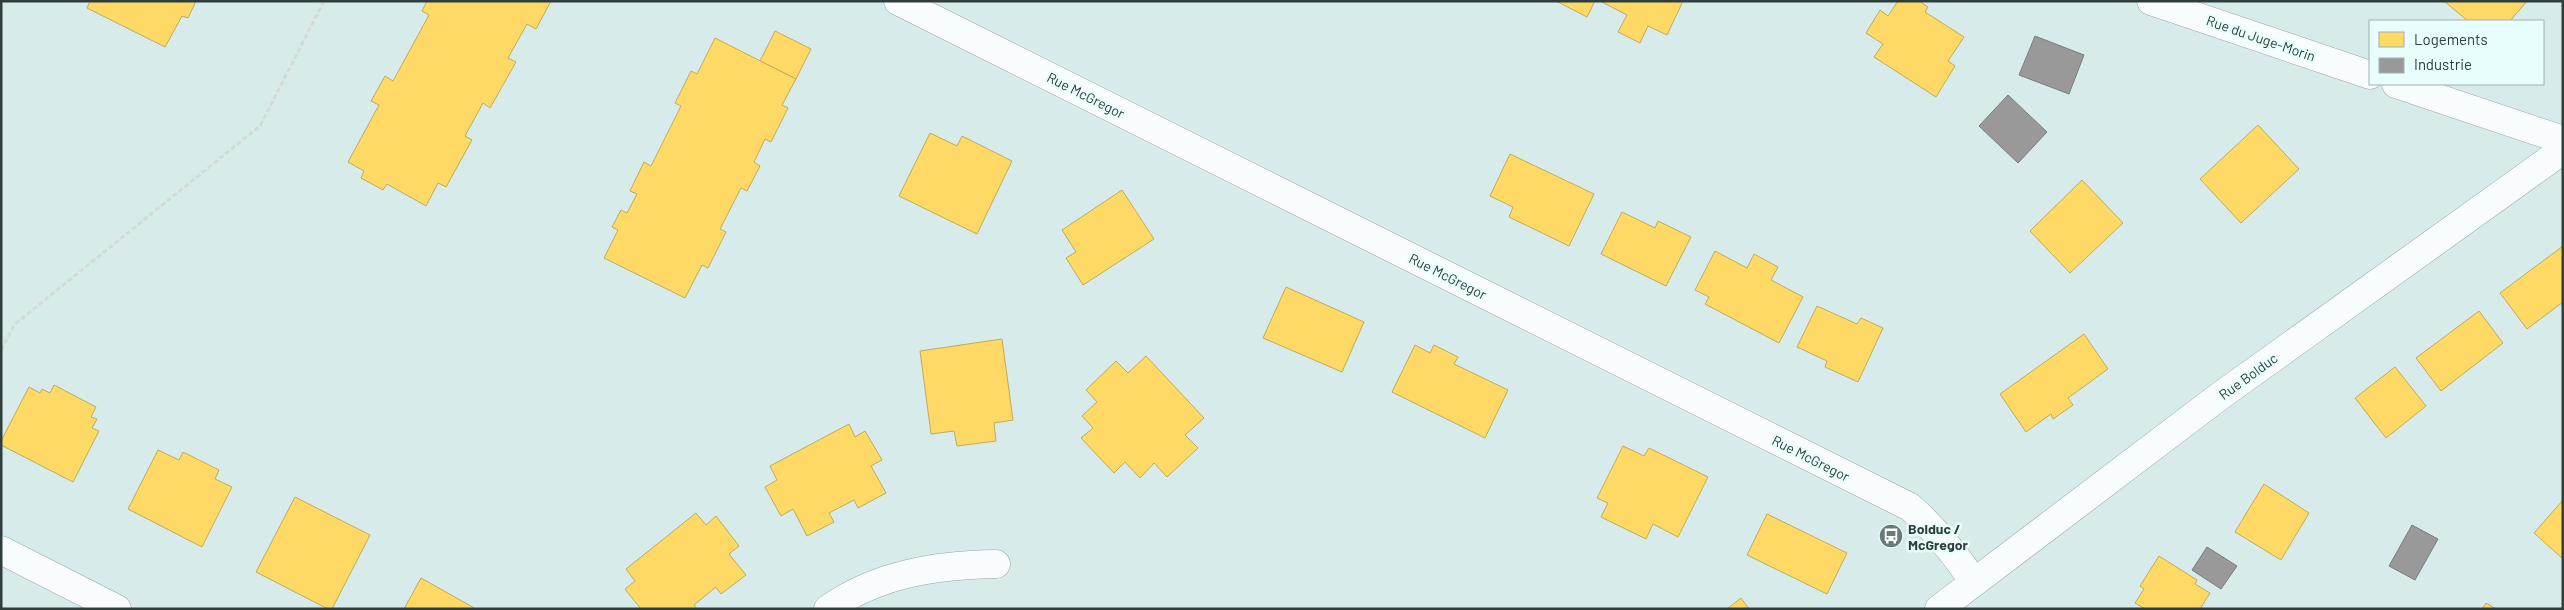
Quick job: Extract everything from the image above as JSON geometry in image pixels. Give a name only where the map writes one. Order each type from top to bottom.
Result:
[{"type":"street","name":"Rue McGregor","points":[[898,1],[1910,507],[1932,526],[1950,547],[1974,582]]},
{"type":"street","name":"Rue du Juge-Morin","points":[[2151,1],[2369,75]]},
{"type":"street","points":[[2399,85],[2563,140]]},
{"type":"street","name":"Rue Bolduc","points":[[1939,609],[2220,396],[2563,150]]},
{"type":"street","points":[[1,550],[117,609]]},
{"type":"street","points":[[828,609],[848,595],[871,584],[908,574],[972,564],[996,564]]},
{"type":"path","points":[[1,350],[15,324],[260,126],[324,1]]},
{"type":"building: Logements","points":[[90,1],[196,1],[188,18],[182,16],[165,47],[87,8]]},
{"type":"building: Logements","points":[[427,1],[551,1],[536,29],[527,24],[508,58],[516,62],[490,108],[483,103],[465,136],[472,140],[446,187],[438,183],[426,206],[387,184],[383,190],[361,178],[364,171],[348,162],[379,105],[371,101],[385,76],[393,81],[429,15],[422,11]]},
{"type":"building: Logements","points":[[1556,1],[1595,1],[1587,17]]},
{"type":"building: Logements","points":[[1600,1],[1683,1],[1667,35],[1648,26],[1640,43],[1618,32],[1627,15]]},
{"type":"building: Logements","points":[[1898,1],[1919,1],[1928,7],[1925,12],[1964,37],[1948,61],[1955,66],[1936,97],[1874,57],[1883,44],[1866,33],[1880,10],[1888,16]]},
{"type":"building: Logements","points":[[2444,1],[2527,1],[2511,20],[2467,20]]},
{"type":"building: Logements","points":[[775,31],[811,49],[796,79],[760,61]]},
{"type":"building: Logements","points":[[715,38],[796,79],[782,105],[788,108],[771,142],[765,139],[754,162],[760,166],[747,191],[741,188],[720,229],[726,232],[708,268],[702,265],[685,298],[604,258],[618,230],[612,227],[621,210],[627,213],[637,194],[630,191],[644,162],[651,166],[681,106],[675,103],[691,71],[697,74]]},
{"type":"building: Logements","points":[[2258,125],[2299,169],[2241,223],[2200,179]]},
{"type":"building: Logements","points":[[930,133],[957,146],[962,136],[1012,161],[977,234],[899,196]]},
{"type":"building: Logements","points":[[1510,154],[1594,194],[1569,246],[1509,217],[1513,207],[1490,196]]},
{"type":"building: Logements","points":[[2082,180],[2123,223],[2070,273],[2030,231]]},
{"type":"building: Logements","points":[[1122,190],[1154,239],[1083,285],[1066,258],[1076,252],[1062,230]]},
{"type":"building: Logements","points":[[1622,212],[1655,228],[1658,221],[1691,237],[1666,286],[1601,254]]},
{"type":"building: Logements","points":[[2563,246],[2563,302],[2527,329],[2500,293]]},
{"type":"building: Logements","points":[[1715,251],[1747,268],[1754,254],[1778,267],[1771,280],[1803,297],[1779,343],[1705,304],[1709,297],[1695,290]]},
{"type":"building: Logements","points":[[1286,287],[1364,322],[1342,372],[1263,338]]},
{"type":"building: Logements","points":[[1817,306],[1857,324],[1861,318],[1883,328],[1858,382],[1825,367],[1827,361],[1797,347]]},
{"type":"building: Logements","points":[[2479,311],[2503,343],[2441,391],[2416,358]]},
{"type":"building: Logements","points":[[2084,334],[2108,369],[2068,398],[2073,405],[2053,419],[2051,414],[2026,432],[2000,394]]},
{"type":"building: Logements","points":[[1002,339],[1013,420],[994,423],[996,441],[957,446],[954,431],[931,434],[920,351]]},
{"type":"building: Logements","points":[[1415,345],[1430,353],[1434,345],[1458,357],[1454,364],[1508,390],[1485,438],[1392,392]]},
{"type":"building: Logements","points":[[1146,356],[1204,418],[1185,435],[1198,448],[1167,477],[1154,463],[1140,478],[1125,462],[1114,473],[1081,438],[1093,428],[1082,416],[1097,402],[1086,390],[1116,361],[1128,373]]},
{"type":"building: Logements","points":[[2395,367],[2426,406],[2386,438],[2355,398]]},
{"type":"building: Logements","points":[[54,385],[96,407],[91,417],[97,419],[92,428],[99,431],[73,482],[1,445],[1,441],[29,387],[40,393],[42,389],[50,393]]},
{"type":"building: Logements","points":[[849,424],[855,437],[865,431],[882,460],[871,466],[886,493],[858,508],[854,500],[829,513],[834,522],[807,536],[793,509],[781,516],[765,487],[777,480],[770,466]]},
{"type":"building: Logements","points":[[1623,446],[1644,456],[1649,448],[1708,477],[1678,537],[1653,524],[1646,539],[1601,517],[1608,503],[1597,498]]},
{"type":"building: Logements","points":[[158,450],[179,460],[183,452],[219,470],[215,479],[232,487],[202,547],[128,509]]},
{"type":"building: Logements","points":[[2264,484],[2309,513],[2281,560],[2235,532]]},
{"type":"building: Logements","points":[[295,497],[370,535],[332,609],[328,609],[256,572]]},
{"type":"building: Logements","points":[[2563,500],[2563,559],[2534,533]]},
{"type":"building: Logements","points":[[696,513],[706,525],[716,516],[739,546],[729,554],[746,575],[721,594],[716,587],[694,605],[697,609],[641,609],[625,589],[635,581],[626,569]]},
{"type":"building: Logements","points":[[1767,514],[1847,553],[1827,594],[1747,555]]},
{"type":"building: Logements","points":[[2159,556],[2197,580],[2195,584],[2210,593],[2200,609],[2145,609],[2135,603],[2144,589],[2140,586]]},
{"type":"building: Logements","points":[[421,578],[476,609],[404,609]]},
{"type":"building: Logements","points":[[1741,598],[1749,609],[1727,609]]},
{"type":"building: Logements","points":[[2486,603],[2496,609],[2482,609]]},
{"type":"building: Industrie","points":[[2035,36],[2084,55],[2069,94],[2019,75]]},
{"type":"building: Industrie","points":[[2008,95],[2047,132],[2018,163],[1979,126]]},
{"type":"building: Industrie","points":[[2412,525],[2438,539],[2415,580],[2389,566]]},
{"type":"building: Industrie","points":[[2207,547],[2237,566],[2221,589],[2192,570]]},
{"type":"place","name":"Bolduc / McGregor","points":[[1891,536]]}]
